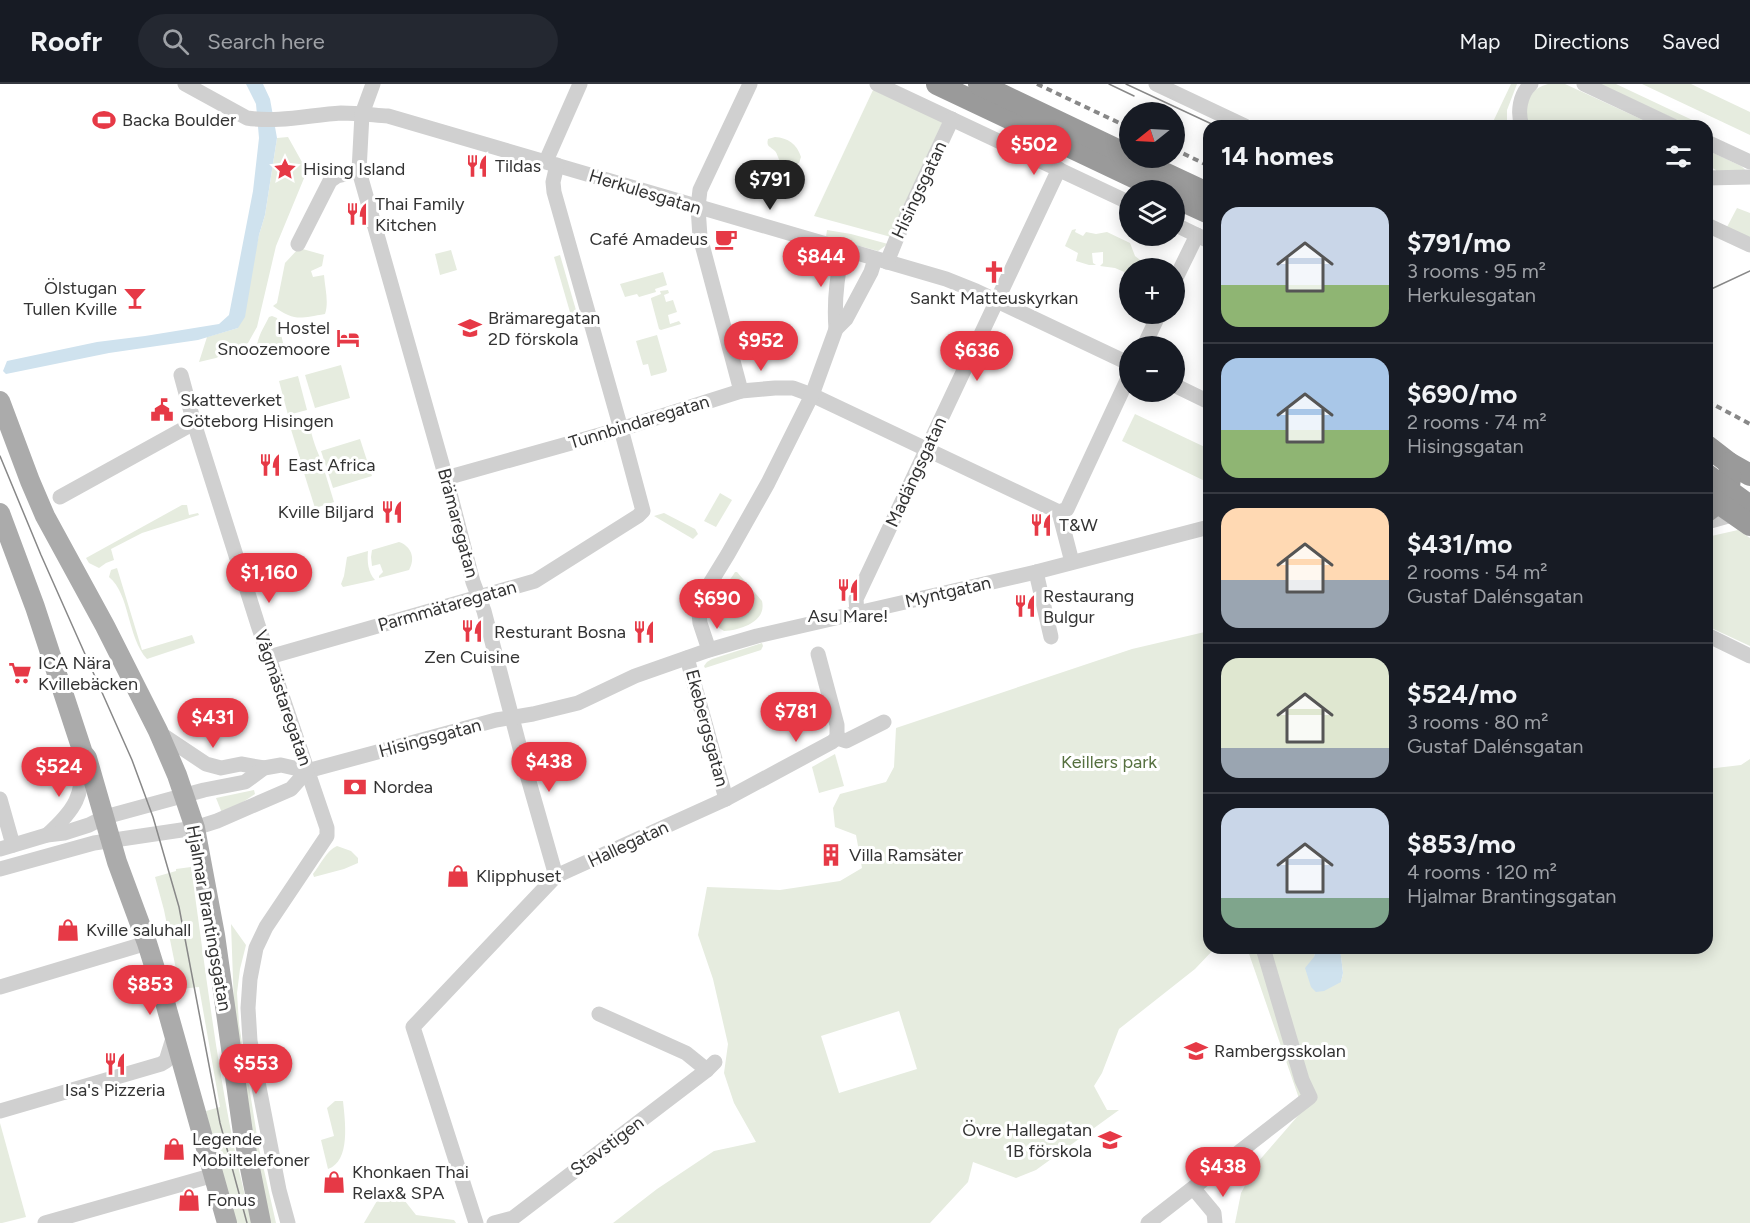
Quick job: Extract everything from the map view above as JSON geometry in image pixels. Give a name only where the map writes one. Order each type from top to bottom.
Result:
[{"type":"highway","points":[[937,84],[1140,180]]},
{"type":"highway","points":[[979,84],[1119,151]]},
{"type":"highway","points":[[1154,168],[1203,191]]},
{"type":"highway","points":[[1185,202],[1203,210]]},
{"type":"highway","points":[[1713,451],[1750,475]]},
{"type":"highway","points":[[1713,504],[1724,496],[1730,486],[1732,477],[1729,463]]},
{"type":"highway","points":[[1713,479],[1750,507]]},
{"type":"highway","points":[[1713,509],[1750,525]]},
{"type":"main road","name":"Hjalmar Brantingsgatan","points":[[0,401],[45,516],[105,626],[158,731],[195,828],[214,935],[241,1123],[261,1223]]},
{"type":"main road","points":[[0,513],[35,607],[83,753],[87,758],[117,862],[147,943],[227,1223]]},
{"type":"street","name":"Herkulesgatan","points":[[185,84],[232,111],[257,120],[342,113],[388,116],[946,279],[1119,359]]},
{"type":"street","name":"Brämaregatan","points":[[373,84],[362,114],[359,171],[484,611],[556,876]]},
{"type":"street","points":[[580,84],[551,163],[554,192],[621,429]]},
{"type":"street","points":[[741,391],[700,237],[698,207],[700,190],[750,84]]},
{"type":"street","points":[[877,84],[1119,198]]},
{"type":"street","points":[[1156,84],[1232,120]]},
{"type":"street","points":[[1519,120],[1522,96],[1531,84]]},
{"type":"street","points":[[1584,84],[1660,120]]},
{"type":"street","name":"Hisingsgatan","points":[[836,329],[846,319],[871,272],[898,235],[952,119]]},
{"type":"street","points":[[1713,145],[1750,162]]},
{"type":"street","name":"Madängsgatan","points":[[857,613],[856,599],[1059,169]]},
{"type":"street","points":[[298,244],[330,181],[359,171]]},
{"type":"street","points":[[1713,178],[1750,177]]},
{"type":"street","points":[[1713,228],[1750,245]]},
{"type":"street","points":[[1185,229],[1203,238],[1185,265]]},
{"type":"street","name":"Hisingsgatan","points":[[709,650],[700,623],[698,603],[768,483],[812,395],[836,329],[835,313],[843,250]]},
{"type":"street","name":"Vågmästaregatan","points":[[181,375],[268,657],[327,828],[327,836],[266,927],[256,948],[250,979],[248,1008],[250,1041],[279,1190],[288,1223]]},
{"type":"street","name":"Tunnbindaregatan","points":[[446,478],[621,429],[741,391],[793,388],[1059,512]]},
{"type":"street","points":[[1185,390],[1203,399]]},
{"type":"street","points":[[1072,562],[1059,512],[1067,509],[1119,398]]},
{"type":"street","points":[[60,497],[194,423]]},
{"type":"street","name":"Parmmätaregatan","points":[[268,657],[535,581],[638,516],[643,511],[621,429]]},
{"type":"street","points":[[1713,506],[1750,495]]},
{"type":"street","points":[[1713,509],[1730,516],[1750,507]]},
{"type":"street","name":"Myntgatan","points":[[687,658],[766,633],[1036,572],[1203,529]]},
{"type":"street","points":[[1036,572],[1051,637]]},
{"type":"street","points":[[1713,638],[1750,656]]},
{"type":"street","points":[[818,654],[837,725],[837,738]]},
{"type":"street","name":"Hisingsgatan","points":[[307,771],[496,720],[578,703],[635,676],[687,658]]},
{"type":"street","name":"Ekebergsgatan","points":[[687,658],[726,799]]},
{"type":"street","name":"Hallegatan","points":[[476,1223],[413,1027],[556,876],[726,799],[837,738],[846,741],[884,722]]},
{"type":"street","points":[[0,869],[94,843],[195,828],[217,821],[291,789],[307,771],[281,765],[264,768],[241,764],[221,768],[206,764],[158,731]]},
{"type":"street","points":[[47,835],[65,819],[77,801],[81,790],[83,753]]},
{"type":"street","points":[[0,799],[6,847],[47,835],[64,833],[105,817],[204,790],[245,782],[264,768]]},
{"type":"street","points":[[0,987],[147,943]]},
{"type":"street","points":[[1148,1223],[1310,1097],[1302,1080],[1265,954]]},
{"type":"street","name":"Stavstigen","points":[[495,1223],[513,1218],[711,1066],[599,1014]]},
{"type":"street","points":[[0,1111],[159,1065],[166,1061],[174,1035]]},
{"type":"street","points":[[45,1223],[214,1175]]},
{"type":"street","points":[[1194,1188],[1214,1213],[1215,1223]]},
{"type":"green space","points":[[1511,84],[1517,84],[1507,110],[1507,120],[1494,120]]},
{"type":"green space","points":[[1565,84],[1643,120],[1526,120],[1525,112],[1528,100],[1531,94],[1541,86]]},
{"type":"green space","points":[[1599,84],[1616,84],[1692,120],[1677,120]]},
{"type":"green space","points":[[1642,84],[1691,84],[1750,112],[1750,135]]},
{"type":"green space","points":[[873,90],[943,121],[891,237],[814,216]]},
{"type":"green space","points":[[288,137],[307,171],[276,246],[257,327],[248,343],[216,358],[199,362],[207,337],[238,328],[265,215],[277,138]]},
{"type":"green space","points":[[775,137],[788,140],[794,145],[801,157],[799,163],[780,161],[776,152],[768,144],[768,139]]},
{"type":"green space","points":[[1713,153],[1741,166],[1748,172],[1716,172],[1713,168]]},
{"type":"green space","points":[[1737,208],[1750,213],[1750,238],[1727,227]]},
{"type":"green space","points":[[1076,229],[1075,232],[1083,236],[1086,232],[1096,234],[1107,232],[1119,238],[1119,246],[1131,246],[1138,258],[1119,258],[1119,270],[1100,266],[1103,263],[1103,252],[1092,253],[1093,263],[1096,265],[1076,261],[1078,253],[1065,246],[1072,230]]},
{"type":"green space","points":[[827,230],[888,244],[878,251],[826,237]]},
{"type":"green space","points":[[299,248],[324,255],[322,266],[311,271],[313,277],[324,275],[327,300],[325,314],[298,318],[287,315],[273,306],[277,303],[285,263]]},
{"type":"green space","points":[[451,250],[457,270],[440,275],[435,254]]},
{"type":"green space","points":[[560,255],[580,324],[574,326],[554,257]]},
{"type":"green space","points":[[663,272],[667,285],[655,289],[656,292],[639,297],[637,294],[625,297],[620,284]]},
{"type":"green space","points":[[668,290],[669,293],[664,295],[666,302],[673,300],[677,312],[668,315],[670,324],[679,321],[681,324],[661,330],[651,298],[661,294],[660,291]]},
{"type":"green space","points":[[269,317],[277,318],[285,351],[259,358],[257,347],[259,337]]},
{"type":"green space","points":[[657,335],[667,370],[651,376],[648,364],[643,365],[636,341]]},
{"type":"green space","points":[[341,365],[350,398],[315,408],[305,375]]},
{"type":"green space","points":[[298,376],[307,410],[288,415],[279,381]]},
{"type":"green space","points":[[1135,414],[1203,446],[1203,480],[1122,441]]},
{"type":"green space","points":[[309,417],[313,439],[321,460],[302,465],[289,423]]},
{"type":"green space","points":[[360,439],[372,476],[333,488],[321,451]]},
{"type":"green space","points":[[323,466],[334,502],[315,508],[304,473]]},
{"type":"green space","points":[[720,493],[732,500],[716,527],[704,521]]},
{"type":"green space","points":[[182,505],[187,505],[189,515],[198,513],[199,515],[142,533],[111,549],[114,560],[99,568],[89,563],[86,558]]},
{"type":"green space","points":[[664,513],[695,529],[698,534],[693,539],[654,516]]},
{"type":"green space","points":[[1738,530],[1750,538],[1750,646],[1713,629],[1713,536]]},
{"type":"green space","points":[[399,542],[407,546],[411,553],[412,561],[409,570],[379,578],[383,572],[380,564],[372,566],[372,550]]},
{"type":"green space","points":[[368,551],[368,567],[375,580],[343,587],[341,584],[347,557]]},
{"type":"green space","points":[[117,568],[142,650],[192,635],[195,643],[147,659],[140,650],[121,594],[109,577],[111,570]]},
{"type":"green space","points":[[735,572],[762,601],[762,608],[751,624],[724,631],[713,619],[713,611],[720,594]]},
{"type":"green space","name":"Keillers park","points":[[1203,632],[1203,954],[1209,954],[1195,969],[1119,1029],[1102,1073],[1094,1086],[1107,1110],[1119,1110],[1036,1170],[1016,1178],[973,1162],[968,1182],[930,1223],[613,1223],[657,1189],[714,1151],[756,1142],[734,1103],[724,1073],[728,1044],[713,979],[698,935],[707,887],[780,890],[840,881],[862,868],[856,835],[835,827],[833,808],[840,794],[886,782],[894,767],[896,728],[1132,649]],"holes":[[[899,1011],[917,1069],[839,1093],[821,1036]]]},
{"type":"green space","points":[[762,643],[761,650],[705,668],[704,666],[712,659]]},
{"type":"green space","points":[[835,754],[844,786],[819,793],[812,767]]},
{"type":"green space","points":[[1750,759],[1750,1223],[1235,1223],[1241,1193],[1257,1163],[1303,1110],[1249,954],[1315,954],[1314,957],[1341,982],[1343,973],[1341,954],[1713,954],[1713,768],[1741,765]]},
{"type":"green space","points":[[254,790],[255,794],[222,813],[216,798]]},
{"type":"green space","points":[[337,846],[351,851],[358,858],[358,863],[314,877],[313,874],[324,858]]},
{"type":"green space","points":[[191,867],[224,1091],[252,1223],[234,1223],[206,1111],[220,1107],[199,987],[180,989],[155,877],[176,871],[176,869]]},
{"type":"green space","points":[[231,924],[246,945],[237,993],[239,1024],[259,1148],[276,1223],[270,1223],[253,1146],[234,1007]]},
{"type":"green space","points":[[335,1101],[343,1101],[345,1140],[340,1158],[328,1169],[321,1140],[334,1136],[327,1108]]},
{"type":"green space","points":[[0,1123],[26,1217],[2,1223],[0,1223]]},
{"type":"green space","points":[[397,1191],[416,1215],[454,1220],[456,1223],[364,1223],[381,1194]]},
{"type":"water","points":[[246,84],[263,84],[270,99],[277,138],[245,317],[238,328],[198,340],[109,353],[6,374],[3,371],[7,361],[97,342],[219,324],[229,315],[253,191],[259,138],[256,104]]},
{"type":"water","points":[[1315,954],[1341,954],[1343,973],[1341,982],[1324,991],[1316,992],[1311,987],[1305,968]]},
{"type":"tram line","points":[[1109,84],[1134,96]]},
{"type":"tram line","points":[[1126,84],[1203,120]]},
{"type":"tram line","points":[[1713,288],[1750,271]]},
{"type":"tram line","points":[[0,456],[41,555],[132,760],[153,817],[179,907],[220,1123],[247,1223]]},
{"type":"railway","points":[[1037,84],[1119,123]]},
{"type":"railway","points":[[1185,154],[1203,163]]},
{"type":"railway","points":[[1713,404],[1750,424]]},
{"type":"place","name":"Backa Boulder","points":[[104,120]]},
{"type":"place","name":"Tildas","points":[[477,166]]},
{"type":"place","name":"Hising Island","points":[[285,169]]},
{"type":"place","name":"Thai Family Kitchen","points":[[357,214]]},
{"type":"place","name":"Café Amadeus","points":[[726,239]]},
{"type":"place","name":"Sankt Matteuskyrkan","points":[[994,272]]},
{"type":"place","name":"Ölstugan Tullen Kville","points":[[135,298]]},
{"type":"place","name":"Brämaregatan 2D förskola","points":[[470,328]]},
{"type":"place","name":"Hostel Snoozemoore","points":[[348,338]]},
{"type":"place","name":"Skatteverket Göteborg Hisingen","points":[[162,410]]},
{"type":"place","name":"East Africa","points":[[270,465]]},
{"type":"place","name":"Kville Biljard","points":[[392,512]]},
{"type":"place","name":"T&W","points":[[1041,525]]},
{"type":"place","name":"Asu Mare!","points":[[848,590]]},
{"type":"place","name":"Restaurang Bulgur","points":[[1025,606]]},
{"type":"place","name":"Zen Cuisine","points":[[472,631]]},
{"type":"place","name":"Resturant Bosna","points":[[644,632]]},
{"type":"place","name":"ICA Nära Kvillebäcken","points":[[20,673]]},
{"type":"place","name":"Nordea","points":[[355,787]]},
{"type":"place","name":"Villa Ramsäter","points":[[831,855]]},
{"type":"place","name":"Klipphuset","points":[[458,876]]},
{"type":"place","name":"Kville saluhall","points":[[68,930]]},
{"type":"place","name":"Rambergsskolan","points":[[1196,1051]]},
{"type":"place","name":"Isa's Pizzeria","points":[[115,1064]]},
{"type":"place","name":"Övre Hallegatan 1B förskola","points":[[1110,1140]]},
{"type":"place","name":"Legende Mobiltelefoner","points":[[174,1149]]},
{"type":"place","name":"Khonkaen Thai Relax& SPA","points":[[334,1182]]},
{"type":"place","name":"Fonus","points":[[189,1200]]}]
